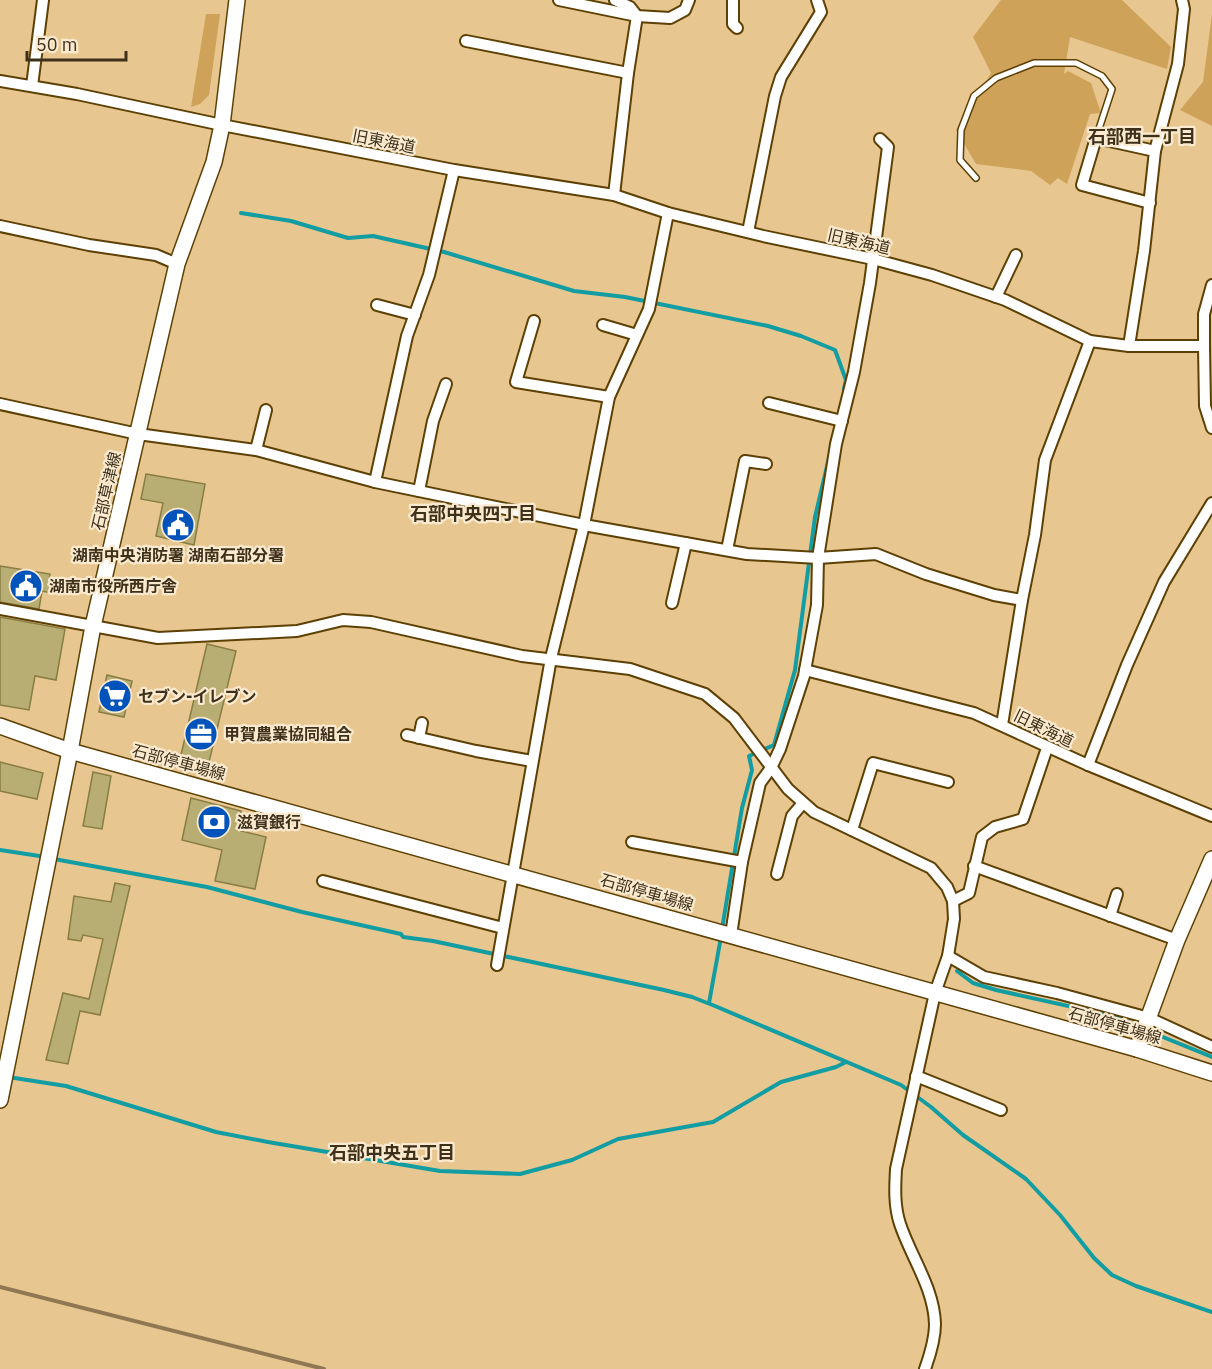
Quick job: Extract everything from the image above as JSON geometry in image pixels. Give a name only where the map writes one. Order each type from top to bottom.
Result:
[{"type":"main road","name":"石部草津線","points":[[0,1100],[93,626],[177,264],[214,162],[222,125],[237,0]]},
{"type":"main road","name":"石部停車場線","points":[[0,726],[70,751],[1137,1049],[1212,1073]]},
{"type":"main road","points":[[1137,1049],[1178,940],[1210,866]]},
{"type":"street","points":[[32,86],[43,0]]},
{"type":"street","points":[[559,0],[637,16],[670,18],[685,10],[689,0]]},
{"type":"street","points":[[614,195],[637,16],[630,7],[615,0]]},
{"type":"street","points":[[733,0],[733,24],[737,28]]},
{"type":"street","points":[[748,232],[775,96],[781,77],[822,12],[817,0]]},
{"type":"street","points":[[1129,346],[1144,251],[1155,151],[1178,64],[1184,9],[1182,0]]},
{"type":"street","points":[[466,40],[628,73]]},
{"type":"street","name":"旧東海道","points":[[0,81],[77,94],[454,170],[614,195],[668,213],[873,259],[932,275],[996,297],[1090,341],[1046,460],[1002,725],[1047,748],[1212,816]]},
{"type":"street","points":[[1150,203],[1082,185],[1096,138],[1155,151]]},
{"type":"street","points":[[731,935],[741,862],[760,783],[771,768],[780,749],[805,670],[817,605],[819,558],[873,259],[888,147],[880,139]]},
{"type":"street","points":[[375,482],[407,336],[429,275],[454,170]]},
{"type":"street","points":[[497,965],[551,658],[584,525],[609,397],[649,309],[668,213]]},
{"type":"street","points":[[0,226],[89,245],[156,255],[177,264]]},
{"type":"street","points":[[996,297],[1016,255]]},
{"type":"street","points":[[1212,285],[1204,314],[1205,406],[1212,429]]},
{"type":"street","points":[[377,305],[415,315]]},
{"type":"street","points":[[534,321],[516,382],[609,397]]},
{"type":"street","points":[[603,325],[637,335]]},
{"type":"street","points":[[1090,341],[1129,346],[1204,346]]},
{"type":"street","points":[[419,491],[433,421],[446,384]]},
{"type":"street","points":[[769,403],[842,421]]},
{"type":"street","points":[[0,404],[138,434],[256,450],[375,482],[584,525],[747,554],[819,558],[876,554],[926,574],[993,595],[1022,600]]},
{"type":"street","points":[[256,450],[266,410]]},
{"type":"street","points":[[727,550],[745,461],[766,464]]},
{"type":"street","points":[[1088,765],[1127,665],[1164,582],[1212,503]]},
{"type":"street","points":[[672,603],[686,543]]},
{"type":"street","points":[[0,609],[158,638],[297,631],[343,620],[371,622],[522,656],[630,669],[705,694],[734,718],[788,789],[814,812],[932,868],[947,887],[953,901],[954,919],[948,956],[935,993],[896,1169],[895,1194],[899,1222],[933,1306],[935,1326],[931,1352],[925,1369]]},
{"type":"street","points":[[805,670],[974,713],[1002,725]]},
{"type":"street","points":[[419,738],[422,723]]},
{"type":"street","points":[[407,735],[532,761]]},
{"type":"street","points":[[953,901],[969,893],[982,837],[995,827],[1023,819],[1047,748]]},
{"type":"street","points":[[852,830],[873,763],[948,782]]},
{"type":"street","points":[[777,874],[792,816],[803,803]]},
{"type":"street","points":[[632,842],[741,862]]},
{"type":"street","points":[[974,866],[1178,940]]},
{"type":"street","points":[[323,881],[503,928]]},
{"type":"street","points":[[1110,916],[1117,894]]},
{"type":"street","points":[[948,956],[984,977],[1057,993],[1149,1018],[1212,1047]]},
{"type":"street","points":[[916,1076],[1001,1110]]},
{"type":"lane","points":[[976,178],[960,160],[961,130],[974,96],[996,78],[1034,63],[1076,63],[1102,76],[1112,89],[1096,138]]},
{"type":"shaded area","points":[[1001,0],[1122,0],[1171,47],[1167,69],[1070,37],[1064,74],[1068,71],[1091,83],[1101,113],[1090,114],[1067,184],[1058,178],[1050,185],[1031,171],[976,164],[956,130],[991,73],[973,37]]},
{"type":"shaded area","points":[[206,14],[220,14],[209,95],[200,104],[191,107]]},
{"type":"shaded area","points":[[1212,14],[1212,126],[1180,110],[1203,82]]},
{"type":"building","points":[[146,474],[205,484],[194,545],[156,536],[163,503],[141,499]]},
{"type":"building","name":"湖南市役所西庁舎","points":[[0,566],[50,574],[49,580],[53,580],[51,593],[42,591],[39,609],[0,602]]},
{"type":"building","points":[[0,617],[65,629],[56,680],[35,676],[29,710],[0,705]]},
{"type":"building","points":[[207,644],[236,651],[208,766],[180,759]]},
{"type":"building","name":"セブン-イレブン","points":[[107,675],[132,681],[124,717],[99,712]]},
{"type":"building","points":[[0,762],[43,773],[37,799],[0,791]]},
{"type":"building","points":[[93,772],[111,776],[102,829],[83,826]]},
{"type":"building","points":[[191,798],[241,811],[237,830],[266,837],[255,889],[215,881],[222,850],[182,840]]},
{"type":"building","points":[[115,883],[130,886],[100,1015],[80,1011],[68,1064],[46,1060],[63,993],[89,999],[103,939],[83,935],[81,941],[68,939],[74,896],[111,902]]},
{"type":"waterway","points":[[241,213],[291,221],[348,238],[373,236],[444,252],[574,291],[625,297],[768,326],[835,350],[846,380],[844,389]]},
{"type":"waterway","points":[[722,929],[742,808],[752,770],[749,756],[774,745],[795,670],[815,517],[829,458]]},
{"type":"waterway","points":[[0,850],[46,857]]},
{"type":"waterway","points":[[54,859],[207,887],[302,912],[401,934],[403,937],[433,941],[692,997],[901,1085],[963,1135],[1026,1179],[1060,1215],[1094,1258],[1112,1275],[1136,1286],[1212,1312]]},
{"type":"waterway","points":[[709,1003],[721,937]]},
{"type":"waterway","points":[[957,971],[973,983],[1118,1017],[1141,1028]]},
{"type":"waterway","points":[[1148,1031],[1212,1057]]},
{"type":"waterway","points":[[8,1077],[66,1086],[216,1132],[268,1142],[440,1171],[520,1174],[572,1160],[618,1139],[713,1122],[781,1082],[836,1067],[846,1062]]},
{"type":"railway","points":[[0,1287],[324,1369]]},
{"type":"place","name":"湖南中央消防署 湖南石部分署","points":[[178,525]]},
{"type":"place","name":"湖南市役所西庁舎","points":[[26,586]]},
{"type":"place","name":"セブン-イレブン","points":[[115,696]]},
{"type":"place","name":"甲賀農業協同組合","points":[[201,734]]},
{"type":"place","name":"滋賀銀行","points":[[214,822]]},
{"type":"district","name":"石部西一丁目","points":[[1142,137]]},
{"type":"district","name":"石部中央四丁目","points":[[473,514]]},
{"type":"district","name":"石部中央五丁目","points":[[392,1153]]}]
